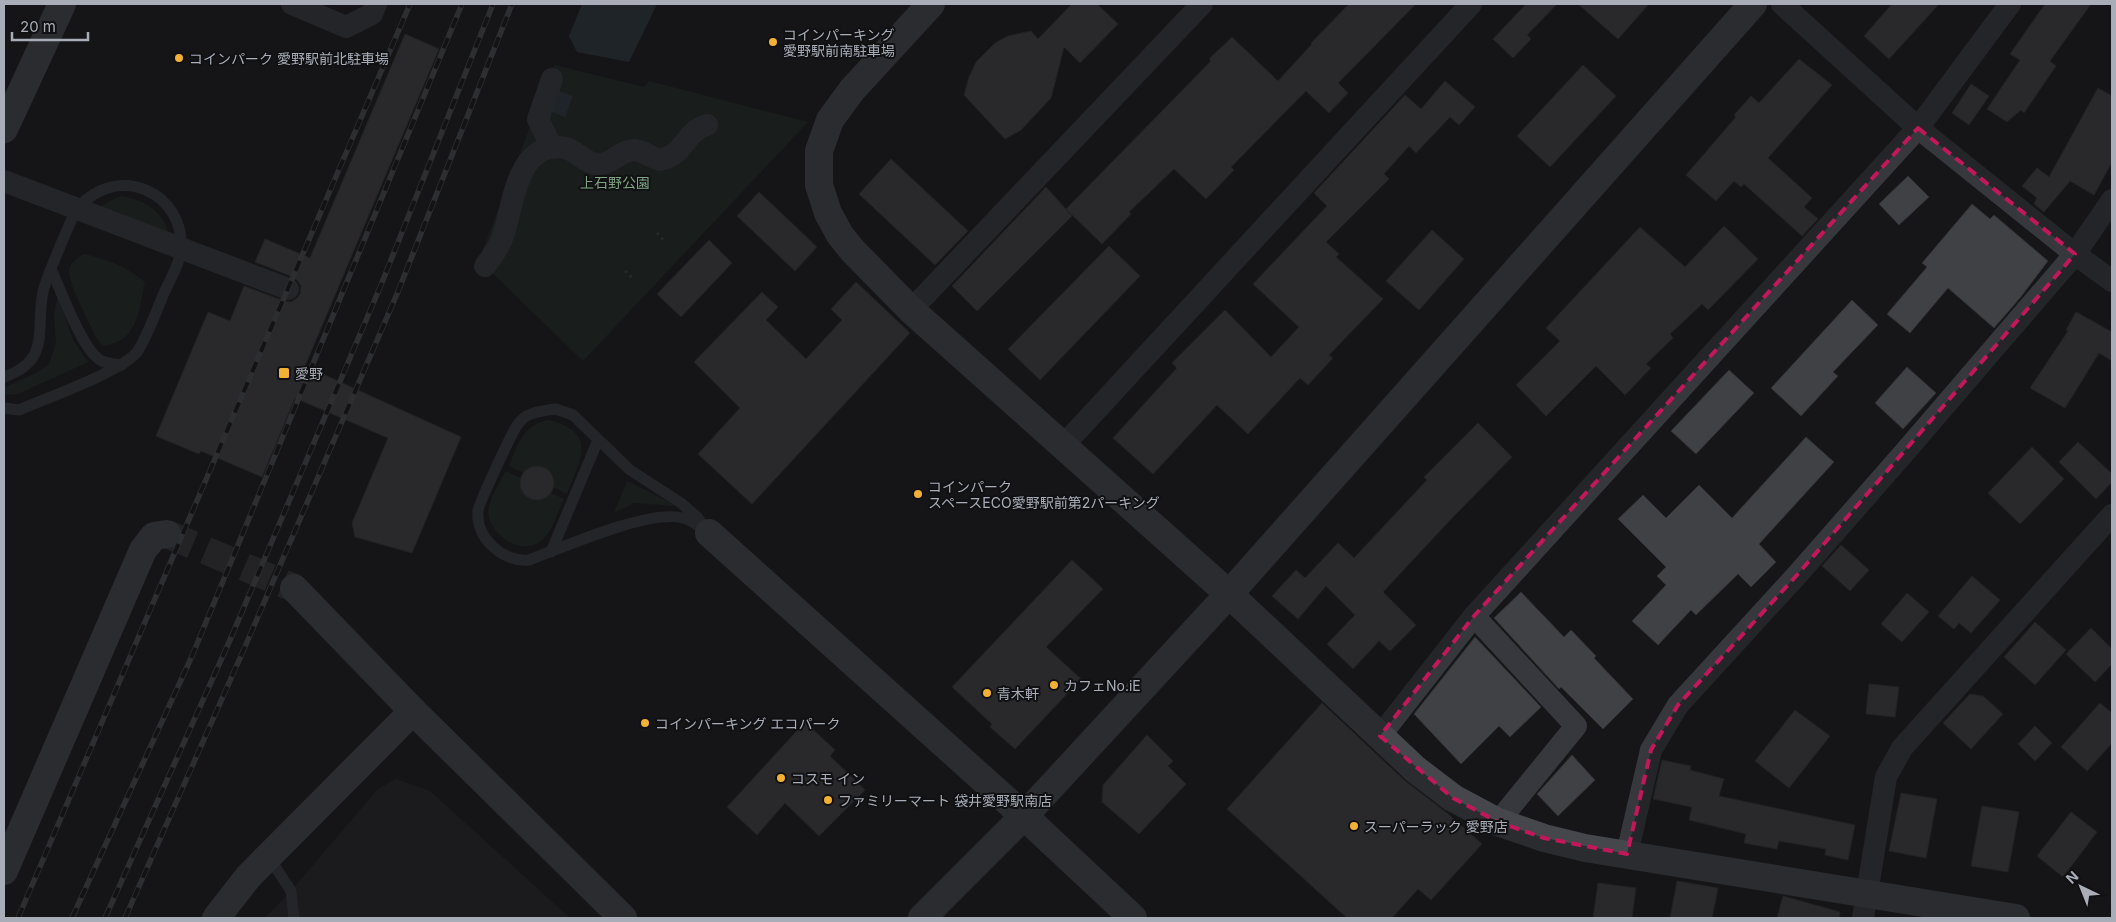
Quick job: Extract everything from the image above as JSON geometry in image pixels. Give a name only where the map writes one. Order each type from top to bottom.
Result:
[{"type":"street","points":[[4,129],[62,4]]},
{"type":"street","points":[[292,4],[346,28],[372,14],[376,4]]},
{"type":"street","points":[[931,4],[852,90],[830,120],[819,151],[819,185],[828,213],[840,235],[853,251],[911,310],[1062,447],[1229,594],[1415,769],[1453,798],[1498,822],[1544,838],[1586,848],[1627,854],[1865,906],[2016,918]]},
{"type":"street","points":[[911,310],[1202,4]]},
{"type":"street","points":[[1062,447],[1471,4]]},
{"type":"street","points":[[922,918],[1024,816],[1229,594],[1753,4]]},
{"type":"street","points":[[1782,4],[1918,128],[2075,254],[2112,281]]},
{"type":"street","points":[[1380,736],[1474,616],[1918,128],[2010,4]]},
{"type":"street","points":[[552,79],[538,119],[552,148]]},
{"type":"street","points":[[485,266],[502,237],[518,181],[526,167],[537,154],[552,148],[569,149],[578,153],[584,159],[599,164],[608,163],[627,152],[635,150],[660,160],[677,153],[692,133],[699,127],[707,125]]},
{"type":"street","points":[[4,181],[288,289]]},
{"type":"street","points":[[1627,854],[1650,750],[1678,706],[1797,575],[2075,254],[2112,200]]},
{"type":"street","points":[[1865,906],[1886,777],[1902,748],[2112,515]]},
{"type":"street","points":[[710,532],[1024,816],[1133,918]]},
{"type":"street","points":[[4,871],[143,550],[154,536],[168,534]]},
{"type":"street","points":[[294,588],[413,711],[623,918]]},
{"type":"street","points":[[1474,616],[1576,726],[1498,822]]},
{"type":"street","points":[[216,918],[248,877],[413,711]]},
{"type":"lane","points":[[4,377],[16,373],[33,357],[40,341],[40,310],[43,290],[77,209],[93,195],[116,186],[137,186],[156,195],[170,210],[180,230],[181,253],[138,351],[122,365],[18,410],[4,408]]},
{"type":"lane","points":[[51,269],[85,343],[94,355],[103,362],[122,365]]},
{"type":"lane","points":[[556,409],[573,415],[630,470],[681,502],[710,532],[684,518],[672,516],[652,517],[529,560],[520,561],[502,554],[481,532],[478,510],[518,423],[534,412],[556,409]]},
{"type":"lane","points":[[551,552],[598,440]]},
{"type":"lane","points":[[268,856],[291,891],[294,918]]},
{"type":"path","points":[[657,233],[666,243]]},
{"type":"path","points":[[625,270],[635,280]]},
{"type":"highlighted area","points":[[1918,128],[2075,254],[1797,575],[1678,705],[1651,750],[1627,854],[1544,838],[1498,822],[1453,798],[1380,736],[1474,616]]},
{"type":"shaded area","points":[[582,4],[657,4],[629,62],[577,52],[569,36]]},
{"type":"shaded area","points":[[554,89],[573,96],[565,117],[546,110]]},
{"type":"shaded area","points":[[396,779],[430,791],[570,918],[265,918],[291,891],[378,789]]},
{"type":"green space","name":"上石野公園","points":[[554,65],[644,87],[649,81],[808,122],[583,361],[479,260]]},
{"type":"green space","points":[[122,196],[143,203],[159,215],[165,223],[168,233],[166,255],[89,222],[102,206]]},
{"type":"green space","points":[[84,254],[116,264],[145,282],[135,323],[124,338],[115,343],[103,346],[97,339],[70,279],[70,266]]},
{"type":"green space","points":[[58,296],[73,340],[88,362],[18,394],[4,395],[4,388],[38,372],[49,364],[56,343],[54,312]]},
{"type":"green space","points":[[549,420],[564,425],[574,432],[580,440],[582,449],[580,459],[567,494],[509,466],[519,443],[527,431],[540,422]]},
{"type":"green space","points":[[506,471],[564,499],[551,529],[538,543],[530,546],[512,544],[497,533],[492,525],[489,517],[489,505]]},
{"type":"green space","points":[[627,481],[677,506],[634,503],[614,513]]},
{"type":"building","points":[[1072,4],[1097,4],[1118,24],[1080,63],[1064,47],[1051,98],[1021,130],[1005,139],[964,95],[976,62],[995,43],[1008,36],[1031,31],[1038,39]]},
{"type":"building","points":[[1349,4],[1416,4],[1338,83],[1348,93],[1329,113],[1306,91],[1231,167],[1234,170],[1206,199],[1174,169],[1129,212],[1131,214],[1102,244],[1066,209],[1211,61],[1209,59],[1232,37],[1278,81]]},
{"type":"building","points":[[1526,4],[1557,4],[1527,35],[1531,39],[1513,58],[1493,39]]},
{"type":"building","points":[[1578,4],[1649,4],[1618,39]]},
{"type":"building","points":[[1892,4],[1939,4],[1889,59],[1864,36]]},
{"type":"building","points":[[2045,4],[2091,4],[2050,61],[2056,66],[2024,113],[2021,110],[2007,122],[1987,109],[2020,60],[2010,54]]},
{"type":"building","points":[[405,34],[439,49],[305,366],[461,437],[412,553],[355,537],[352,523],[388,438],[295,398],[262,477],[201,451],[199,454],[156,436],[208,312],[230,321],[244,286],[291,302],[300,294],[301,286],[293,277],[255,262],[265,239],[310,258]]},
{"type":"building","points":[[1799,59],[1832,85],[1768,158],[1812,198],[1804,207],[1818,219],[1802,236],[1744,184],[1741,187],[1734,181],[1716,201],[1686,175],[1736,117],[1734,115],[1751,96],[1759,103]]},
{"type":"building","points":[[1583,65],[1616,96],[1550,167],[1517,136]]},
{"type":"building","points":[[1445,81],[1475,107],[1459,125],[1450,117],[1416,153],[1409,146],[1384,174],[1389,179],[1326,242],[1339,254],[1336,257],[1383,299],[1329,355],[1333,358],[1308,385],[1300,378],[1248,434],[1217,405],[1153,474],[1113,438],[1177,368],[1172,363],[1225,310],[1271,357],[1299,327],[1253,284],[1327,206],[1314,193],[1405,95],[1421,109]]},
{"type":"building","points":[[1971,84],[1989,96],[1969,125],[1952,113]]},
{"type":"building","points":[[2098,88],[2112,96],[2112,162],[2094,195],[2070,181],[2044,212],[2034,204],[2037,198],[2022,186],[2037,168],[2049,177]]},
{"type":"building","points":[[891,159],[968,231],[935,265],[859,194]]},
{"type":"building","points":[[1908,176],[1929,197],[1899,225],[1879,204]]},
{"type":"building","points":[[1046,187],[1072,216],[977,311],[952,286]]},
{"type":"building","points":[[759,192],[817,247],[795,271],[737,216]]},
{"type":"building","points":[[1972,204],[1990,219],[1994,215],[2048,261],[1994,328],[1948,288],[1910,333],[1887,314],[1927,267],[1922,263]]},
{"type":"building","points":[[1724,226],[1758,259],[1708,310],[1702,304],[1670,334],[1673,338],[1646,364],[1651,368],[1625,395],[1596,366],[1546,416],[1516,385],[1560,341],[1546,328],[1640,227],[1685,267]]},
{"type":"building","points":[[1432,230],[1464,259],[1419,310],[1386,281]]},
{"type":"building","points":[[709,240],[732,263],[681,317],[657,294]]},
{"type":"building","points":[[1109,246],[1140,276],[1040,380],[1008,349]]},
{"type":"building","points":[[856,282],[910,333],[752,504],[698,454],[740,408],[694,362],[762,292],[778,307],[766,320],[806,359],[842,320],[831,309]]},
{"type":"building","points":[[1852,300],[1878,325],[1833,372],[1838,376],[1801,416],[1771,388]]},
{"type":"building","points":[[2076,312],[2112,332],[2112,361],[2099,353],[2065,408],[2030,388],[2068,331],[2066,330]]},
{"type":"building","points":[[1907,367],[1936,393],[1903,429],[1875,403]]},
{"type":"building","points":[[1729,370],[1754,393],[1696,454],[1671,431]]},
{"type":"building","points":[[1478,423],[1512,457],[1383,592],[1416,625],[1390,651],[1379,641],[1353,669],[1327,644],[1355,615],[1326,586],[1298,619],[1272,596],[1296,570],[1305,578],[1338,543],[1354,558],[1427,480],[1424,477]]},
{"type":"building","points":[[1806,437],[1834,462],[1759,544],[1776,562],[1751,587],[1738,574],[1696,615],[1691,610],[1658,645],[1632,621],[1666,585],[1657,576],[1666,567],[1618,519],[1643,495],[1666,518],[1699,485],[1732,518]]},
{"type":"building","points":[[2078,442],[2112,474],[2112,482],[2096,499],[2059,462]]},
{"type":"building","points":[[2032,447],[2064,479],[2020,524],[1988,493]]},
{"type":"building","points":[[537,466],[544,467],[549,471],[553,476],[553,490],[549,495],[544,499],[537,500],[530,499],[525,495],[521,490],[520,483],[521,476],[525,471],[530,467]]},
{"type":"building","points":[[1841,545],[1869,570],[1850,591],[1822,566]]},
{"type":"building","points":[[1072,560],[1103,589],[1046,647],[1081,679],[1015,749],[990,727],[992,724],[952,687]]},
{"type":"building","points":[[1972,576],[2000,600],[1971,633],[1959,623],[1954,629],[1938,616]]},
{"type":"building","points":[[1521,592],[1564,637],[1571,630],[1596,656],[1594,658],[1633,699],[1603,729],[1561,687],[1559,689],[1494,618]]},
{"type":"building","points":[[1907,593],[1929,612],[1902,642],[1881,624]]},
{"type":"building","points":[[2035,622],[2066,650],[2035,685],[2004,657]]},
{"type":"building","points":[[2091,628],[2112,649],[2112,664],[2095,682],[2066,654]]},
{"type":"building","points":[[1475,637],[1541,707],[1510,737],[1499,726],[1461,764],[1414,714]]},
{"type":"building","points":[[1869,684],[1899,687],[1895,717],[1866,714]]},
{"type":"building","points":[[1970,694],[1983,696],[2003,714],[1971,749],[1943,723]]},
{"type":"building","name":"スーパーラック 愛野店","points":[[1322,703],[1404,780],[1447,813],[1482,844],[1431,900],[1418,889],[1392,918],[1347,918],[1227,809]]},
{"type":"building","points":[[2100,703],[2112,713],[2112,743],[2087,771],[2061,747]]},
{"type":"building","points":[[1795,710],[1830,736],[1789,788],[1755,761]]},
{"type":"building","name":"コスモ イン","points":[[805,722],[835,750],[830,756],[865,790],[819,836],[785,803],[757,835],[727,807]]},
{"type":"building","points":[[2035,726],[2052,743],[2035,761],[2018,744]]},
{"type":"building","points":[[1147,735],[1173,761],[1168,766],[1186,784],[1139,834],[1102,802],[1103,785]]},
{"type":"building","points":[[1572,755],[1595,780],[1558,816],[1537,794]]},
{"type":"building","points":[[1662,760],[1691,766],[1690,770],[1724,779],[1719,796],[1855,825],[1848,860],[1825,855],[1826,849],[1779,841],[1777,849],[1744,843],[1746,834],[1689,820],[1692,807],[1653,799]]},
{"type":"building","points":[[1901,793],[1937,799],[1926,858],[1889,851]]},
{"type":"building","points":[[1982,806],[2019,812],[2008,872],[1971,866]]},
{"type":"building","points":[[2071,812],[2097,832],[2063,877],[2037,856]]},
{"type":"building","points":[[1677,881],[1718,888],[1712,918],[1670,918]]},
{"type":"building","points":[[1598,883],[1636,888],[1632,918],[1593,918]]},
{"type":"building","points":[[1783,896],[1840,912],[1839,918],[1777,918]]},
{"type":"tunnel","points":[[167,534],[294,588]]},
{"type":"railway","points":[[18,918],[410,4]]},
{"type":"railway","points":[[72,918],[192,656],[462,4]]},
{"type":"railway","points":[[105,918],[230,640],[381,285],[493,4]]},
{"type":"railway","points":[[125,918],[244,649],[397,294],[512,4]]},
{"type":"place","name":"コインパーキング 愛野駅前南駐車場","points":[[773,42]]},
{"type":"place","name":"コインパーク 愛野駅前北駐車場","points":[[179,58]]},
{"type":"place","name":"愛野","points":[[284,373]]},
{"type":"place","name":"コインパーク スペースECO愛野駅前第2パーキング","points":[[918,494]]},
{"type":"place","name":"カフェNo.iE","points":[[1054,685]]},
{"type":"place","name":"青木軒","points":[[987,693]]},
{"type":"place","name":"コインパーキング エコパーク","points":[[645,723]]},
{"type":"place","name":"コスモ イン","points":[[781,778]]},
{"type":"place","name":"ファミリーマート 袋井愛野駅南店","points":[[828,800]]},
{"type":"place","name":"スーパーラック 愛野店","points":[[1354,826]]}]
